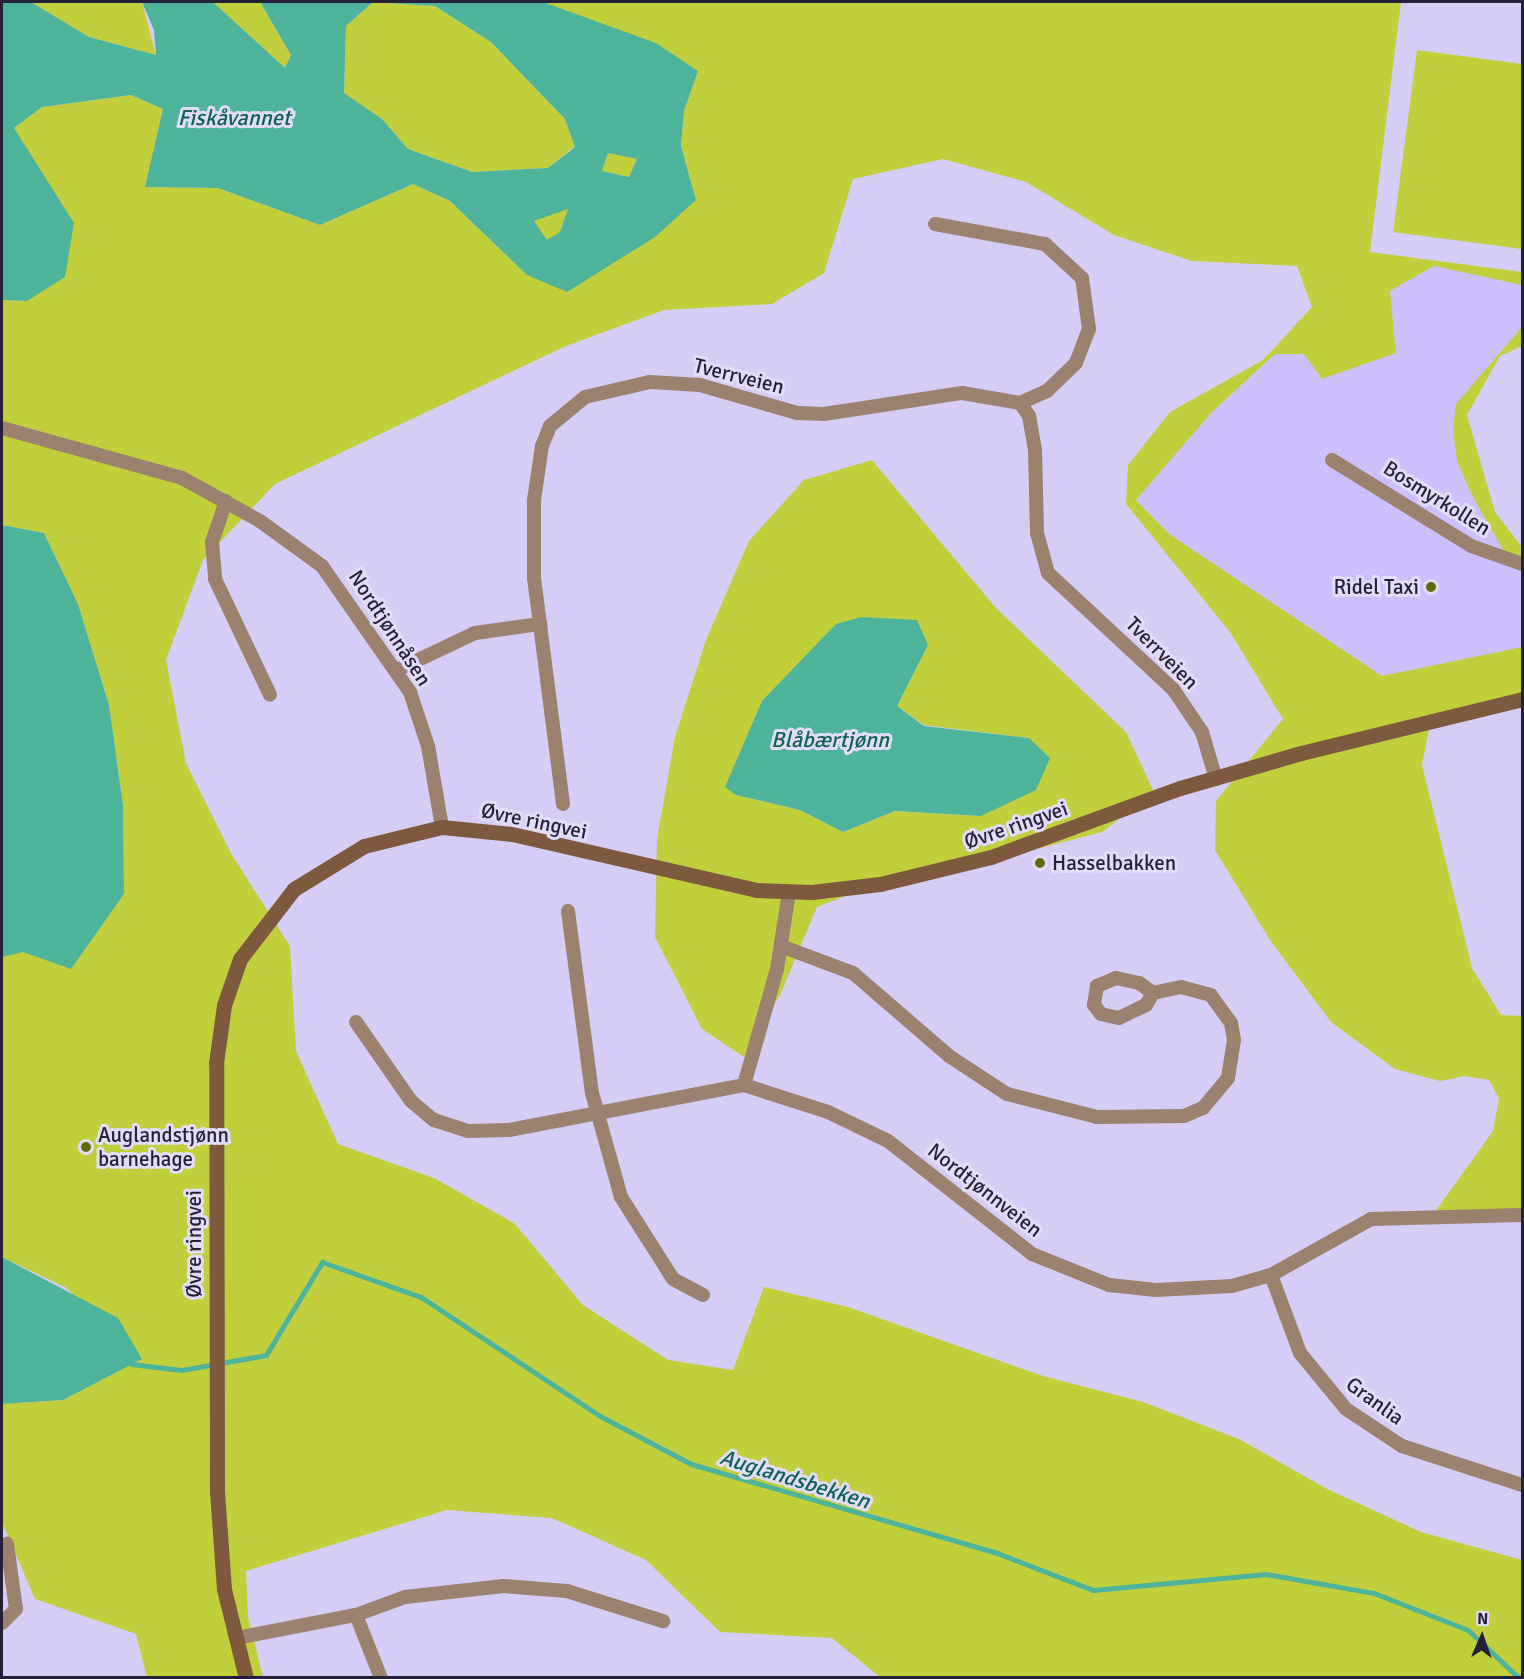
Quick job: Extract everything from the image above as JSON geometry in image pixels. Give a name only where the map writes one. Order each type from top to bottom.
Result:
[{"type":"street","points":[[935,224],[1045,244],[1082,278],[1090,321],[1076,363],[1047,391],[1020,403]]},
{"type":"street","name":"Tverrveien","points":[[563,804],[540,624],[533,525],[542,446],[550,426],[585,397],[627,385],[674,382],[806,413],[846,413],[962,393],[1020,403],[1029,416],[1035,450],[1036,533],[1048,573],[1173,689],[1202,732],[1215,779]]},
{"type":"street","name":"Nordtjønnåsen","points":[[2,428],[160,469],[226,501],[322,566],[397,670],[422,724],[442,827]]},
{"type":"street","name":"Bosmyrkollen","points":[[1332,460],[1471,546],[1522,564]]},
{"type":"street","points":[[226,501],[212,542],[215,579],[270,695]]},
{"type":"street","points":[[397,670],[475,633],[540,624]]},
{"type":"street","name":"Øvre ringvei","points":[[246,1677],[221,1559],[215,1416],[216,1064],[224,1005],[240,959],[279,904],[325,867],[383,839],[442,827],[512,834],[714,883],[789,892],[880,884],[954,867],[1215,779],[1386,730],[1522,699]]},
{"type":"street","points":[[744,1085],[781,946],[789,892]]},
{"type":"street","points":[[568,911],[596,1112],[621,1197],[637,1227],[673,1279],[703,1295]]},
{"type":"street","points":[[781,946],[854,973],[949,1056],[1007,1094],[1097,1117],[1184,1116],[1203,1108],[1228,1078],[1234,1040],[1222,1007],[1194,988],[1153,993]]},
{"type":"street","name":"Nordtjønnveien","points":[[356,1022],[411,1101],[449,1127],[509,1130],[744,1085],[828,1112],[888,1141],[1014,1243],[1087,1279],[1156,1290],[1203,1290],[1271,1275],[1371,1219],[1522,1215]]},
{"type":"street","name":"Granlia","points":[[1271,1275],[1300,1353],[1346,1409],[1402,1446],[1522,1485]]},
{"type":"street","points":[[2,1623],[16,1609],[7,1544]]},
{"type":"street","points":[[236,1638],[356,1615],[405,1597],[503,1586],[567,1591],[663,1621]]},
{"type":"street","points":[[356,1615],[381,1677]]},
{"type":"shaded area","points":[[1434,266],[1522,285],[1522,327],[1456,404],[1457,461],[1503,550],[1522,569],[1522,647],[1382,676],[1169,534],[1136,500],[1212,412],[1275,354],[1304,354],[1390,291]]},
{"type":"green space","points":[[31,2],[142,2],[156,55],[89,37]]},
{"type":"green space","points":[[213,2],[260,2],[291,55],[285,68]]},
{"type":"green space","points":[[373,2],[435,6],[491,42],[565,119],[575,146],[548,168],[472,172],[408,149],[382,119],[344,94],[346,26]]},
{"type":"green space","points":[[543,2],[1401,2],[1370,252],[1522,272],[1522,285],[1434,266],[1390,291],[1396,353],[1322,379],[1304,354],[1275,354],[1212,412],[1136,500],[1169,534],[1382,676],[1522,647],[1522,707],[1431,719],[1422,765],[1472,968],[1501,1015],[1522,1016],[1522,1220],[1430,1219],[1493,1131],[1499,1098],[1489,1080],[1465,1076],[1440,1081],[1395,1069],[1331,1022],[1270,940],[1215,850],[1216,801],[1283,719],[1230,632],[1126,504],[1128,465],[1170,412],[1263,360],[1312,307],[1297,266],[1192,261],[1114,235],[1026,182],[943,159],[853,179],[824,273],[772,304],[664,310],[566,346],[275,484],[203,560],[166,660],[186,763],[232,855],[290,946],[296,1051],[338,1144],[434,1178],[514,1223],[583,1305],[668,1360],[733,1370],[764,1287],[848,1307],[1043,1376],[1143,1402],[1239,1439],[1327,1489],[1421,1532],[1522,1560],[1522,1677],[880,1677],[832,1638],[720,1632],[646,1560],[552,1518],[447,1510],[246,1571],[248,1617],[263,1677],[147,1677],[136,1634],[35,1599],[2,1522],[2,1404],[63,1400],[142,1358],[65,1287],[2,1257],[2,957],[23,951],[71,968],[124,894],[123,805],[109,705],[78,604],[44,533],[2,525],[2,300],[27,301],[30,158],[14,128],[42,107],[131,95],[163,109],[146,187],[218,188],[320,225],[413,184],[450,201],[527,275],[696,200],[681,146],[684,111],[698,71]]},
{"type":"green space","points":[[1417,50],[1522,64],[1522,249],[1393,232]]},
{"type":"green space","points":[[608,153],[637,159],[629,177],[602,171]]},
{"type":"green space","points":[[569,208],[560,233],[547,240],[533,221]]},
{"type":"green space","points":[[1522,327],[1522,346],[1500,356],[1467,415],[1495,512],[1522,547],[1522,569],[1503,550],[1472,495],[1457,461],[1453,430],[1456,404]]},
{"type":"green space","points":[[872,460],[996,608],[1126,732],[1154,792],[1102,832],[1005,857],[902,874],[817,907],[781,993],[744,1057],[702,1029],[655,937],[657,839],[675,737],[706,640],[749,541],[804,480]],"holes":[[[917,620],[928,645],[897,706],[924,725],[1028,738],[981,816],[895,811],[843,832],[800,810],[736,795]]]},
{"type":"water","name":"Fiskåvannet","points":[[2,2],[31,2],[89,37],[156,55],[154,30],[142,2],[213,2],[285,68],[291,55],[260,2],[373,2],[543,2],[656,43],[698,71],[684,111],[681,146],[696,200],[655,237],[567,292],[527,275],[450,201],[413,184],[320,225],[218,188],[145,187],[163,109],[131,95],[42,107],[14,128],[74,223],[65,277],[27,301],[2,300]],"holes":[[[373,2],[435,6],[491,42],[565,119],[575,147],[548,168],[472,172],[408,149],[382,119],[344,93],[346,26]],[[608,153],[637,159],[629,177],[602,171]],[[568,209],[560,232],[547,240],[534,221]]]},
{"type":"water","points":[[2,525],[44,533],[78,604],[109,705],[123,805],[124,894],[71,969],[23,952],[2,957]]},
{"type":"water","name":"Blåbærtjønn","points":[[861,617],[917,620],[928,645],[897,706],[924,726],[1029,738],[1050,758],[1036,790],[981,816],[895,811],[843,832],[800,810],[736,795],[725,787],[762,701],[836,624]]},
{"type":"water","points":[[2,1257],[118,1318],[142,1359],[63,1400],[2,1404]]},
{"type":"waterway","name":"Auglandsbekken","points":[[131,1364],[182,1370],[266,1355],[322,1262],[421,1297],[600,1416],[691,1464],[997,1553],[1093,1590],[1266,1574],[1374,1593],[1468,1630],[1519,1678]]},
{"type":"place","name":"Ridel Taxi","points":[[1431,587]]},
{"type":"place","name":"Hasselbakken","points":[[1040,863]]},
{"type":"place","name":"Auglandstjønn barnehage","points":[[86,1147]]}]
